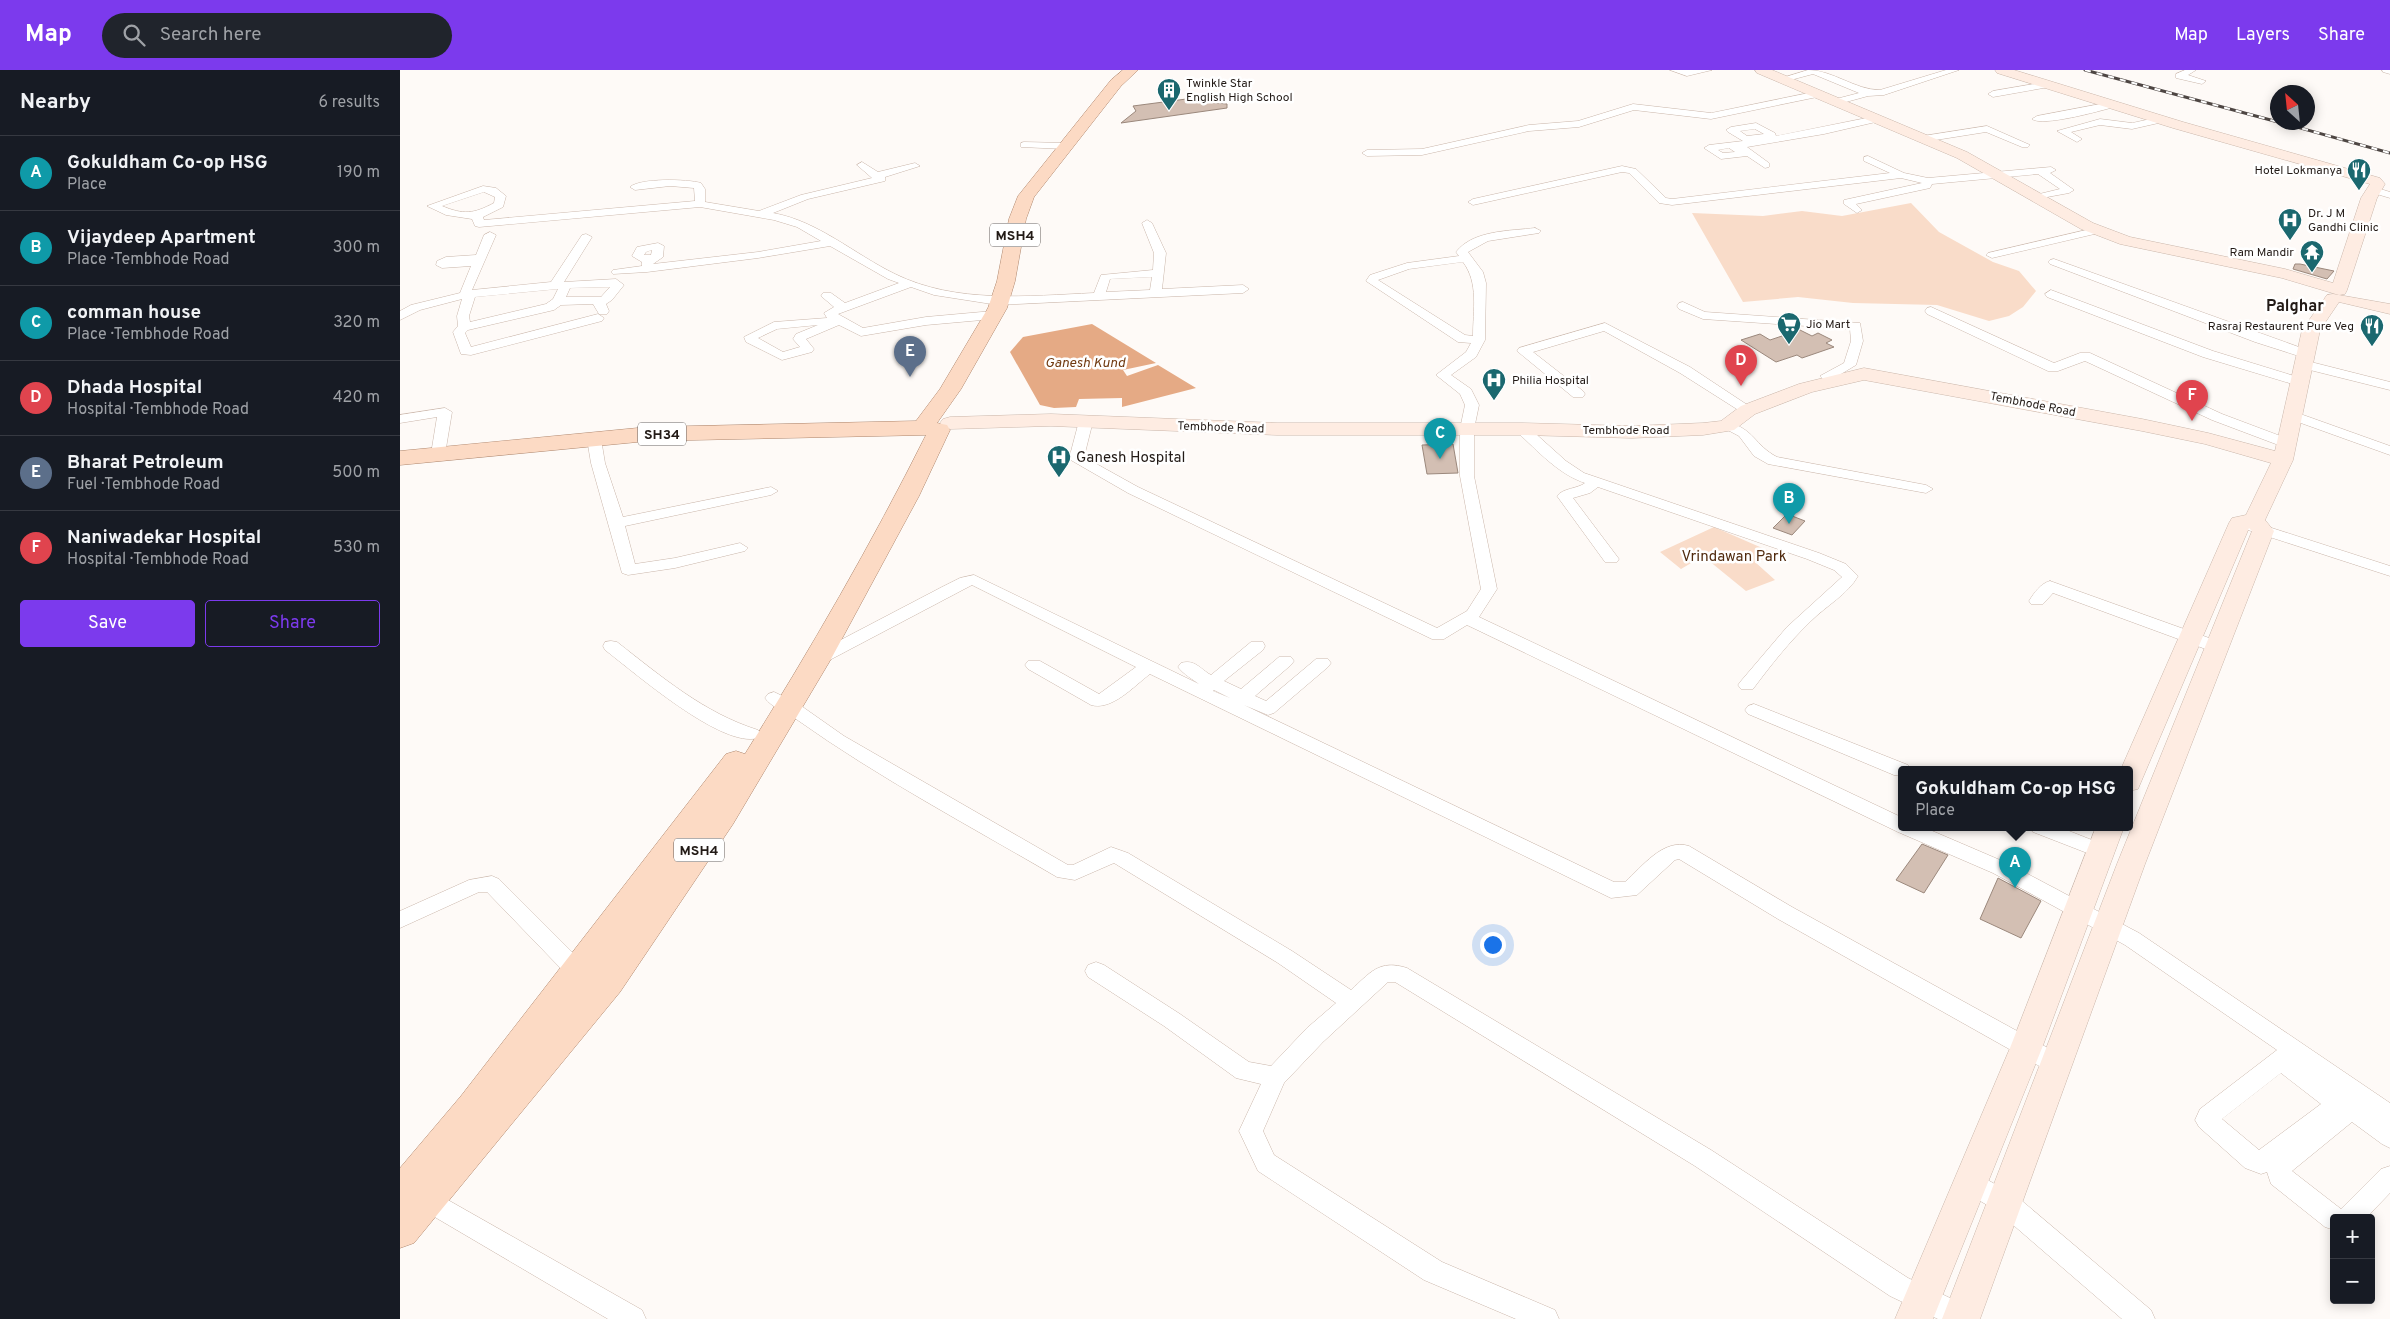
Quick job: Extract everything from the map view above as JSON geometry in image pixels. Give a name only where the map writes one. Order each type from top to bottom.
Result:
[{"type":"main road","name":"MSH4","points":[[1106,103],[1131,70]]},
{"type":"main road","name":"MSH4","points":[[400,1230],[413,1197],[474,1107],[593,977],[722,816],[782,701],[1001,305],[1014,246],[1017,216],[1026,196],[1106,103],[1140,70]]},
{"type":"main road","points":[[2001,70],[2160,120],[2368,179],[2378,184],[2369,198],[2342,296],[2311,330],[2284,451],[2252,525],[2190,637],[2133,772]]},
{"type":"main road","points":[[1765,71],[1816,93],[1838,99],[1877,119],[1962,155],[2035,198],[2126,242],[2285,274],[2342,296],[2390,309]]},
{"type":"main road","points":[[2342,296],[2390,304]]},
{"type":"main road","name":"MSH4","points":[[593,977],[752,734],[818,659],[907,496],[936,425],[1001,305]]},
{"type":"main road","name":"Tembhode Road","points":[[936,425],[1086,421],[1277,429],[1522,428],[1632,432],[1727,426],[1748,410],[1832,380],[1864,374],[1908,380],[2208,439],[2284,451]]},
{"type":"main road","name":"SH34","points":[[400,458],[648,434],[936,425]]},
{"type":"main road","points":[[1962,1318],[2168,769],[2217,647],[2252,525]]},
{"type":"main road","points":[[2166,694],[2194,703]]},
{"type":"main road","points":[[2139,758],[2168,769]]},
{"type":"main road","points":[[1919,1309],[2026,1048],[2105,839]]},
{"type":"street","points":[[1674,70],[1687,73],[1708,70]]},
{"type":"street","points":[[1838,99],[1865,92],[1881,93],[1955,70]]},
{"type":"street","points":[[2192,70],[2179,76],[2202,82]]},
{"type":"street","points":[[2386,70],[2390,71]]},
{"type":"street","points":[[1782,79],[1814,71],[1865,92]]},
{"type":"street","points":[[1993,94],[2046,85]]},
{"type":"street","points":[[1367,153],[1422,152],[1529,128],[1579,124],[1633,107],[1711,116],[1816,93]]},
{"type":"street","points":[[2037,119],[2068,115],[2111,105]]},
{"type":"street","points":[[1714,144],[1735,144],[1877,119]]},
{"type":"street","points":[[2078,139],[2062,131],[2100,122],[2132,126],[2160,120]]},
{"type":"street","points":[[1923,139],[1987,129],[2025,145]]},
{"type":"street","points":[[1024,145],[1074,139]]},
{"type":"street","points":[[1730,168],[1721,160],[1743,156],[1757,162],[1735,144]]},
{"type":"street","points":[[1868,159],[1900,175],[1928,181],[2045,171],[2068,190],[2035,198]]},
{"type":"street","points":[[761,214],[805,197],[881,179],[862,165]]},
{"type":"street","points":[[876,176],[915,166]]},
{"type":"street","points":[[1473,202],[1622,169],[1632,171],[1663,202],[1771,192],[1900,175]]},
{"type":"street","points":[[1858,210],[1848,202],[1921,188],[1926,186],[1928,181]]},
{"type":"street","points":[[635,187],[670,183],[697,185],[700,189],[700,204]]},
{"type":"street","points":[[2045,186],[2060,184]]},
{"type":"street","points":[[483,190],[492,190],[501,196],[499,205],[477,216],[468,217],[432,206],[483,190]]},
{"type":"street","points":[[2374,190],[2390,195]]},
{"type":"street","points":[[445,211],[480,200]]},
{"type":"street","points":[[477,216],[479,224],[700,204],[761,214],[801,225],[892,278],[934,291],[1001,305]]},
{"type":"street","points":[[559,227],[564,215]]},
{"type":"street","points":[[1147,223],[1160,252],[1169,292]]},
{"type":"street","points":[[1086,421],[1076,459],[1133,490],[1438,635],[1473,614],[1488,589],[1467,476],[1467,429],[1472,405],[1466,392],[1443,375],[1471,354],[1479,340],[1480,283],[1477,272],[1462,252],[1466,246],[1478,240],[1536,231]]},
{"type":"street","points":[[2085,247],[2072,239],[2100,231]]},
{"type":"street","points":[[1992,255],[2100,231]]},
{"type":"street","points":[[562,328],[554,304],[561,285],[586,237]]},
{"type":"street","points":[[464,327],[463,316],[474,263],[488,240],[470,246]]},
{"type":"street","points":[[617,272],[647,264],[758,255],[833,242]]},
{"type":"street","points":[[835,257],[870,248]]},
{"type":"street","points":[[1466,258],[1407,266],[1374,277],[1372,281],[1462,339],[1479,340]]},
{"type":"street","points":[[2054,262],[2233,329],[2303,367]]},
{"type":"street","points":[[1099,296],[1105,277],[1163,272]]},
{"type":"street","points":[[1156,293],[1163,272]]},
{"type":"street","points":[[934,291],[941,280]]},
{"type":"street","points":[[400,316],[433,301],[467,294],[561,285],[616,283],[618,285],[608,297],[601,310],[562,328],[471,351],[465,350],[459,332],[464,327],[506,318],[554,304],[601,310]]},
{"type":"street","points":[[833,323],[830,313],[867,293],[911,283]]},
{"type":"street","points":[[833,323],[800,337],[799,339],[808,349],[787,356],[782,356],[750,339],[750,337],[777,325],[823,321],[833,323],[861,332],[926,321],[1001,305],[1099,296],[1243,289]]},
{"type":"street","points":[[513,290],[506,318],[515,340]]},
{"type":"street","points":[[2051,294],[2208,354],[2303,367],[2390,386]]},
{"type":"street","points":[[827,296],[842,307]]},
{"type":"street","points":[[1683,306],[1703,316],[1856,326],[1857,341],[1850,364],[1827,376],[1832,380]]},
{"type":"street","points":[[1931,311],[2052,368],[2085,356],[2284,451]]},
{"type":"street","points":[[1578,394],[1523,351],[1605,328],[1685,370],[1748,410]]},
{"type":"street","points":[[400,419],[441,410],[445,412],[438,454]]},
{"type":"street","points":[[2292,415],[2390,451]]},
{"type":"street","points":[[1727,426],[1744,433],[1759,453],[1773,461],[1926,489]]},
{"type":"street","points":[[1522,428],[1561,464],[1579,476],[1637,494],[1813,556],[1840,567],[1850,576],[1846,583],[1802,619],[1779,643],[1746,685]]},
{"type":"street","points":[[594,439],[598,463],[617,523],[628,570],[675,563],[740,548]]},
{"type":"street","points":[[1595,482],[1586,490],[1564,496],[1611,559]]},
{"type":"street","points":[[617,523],[771,491]]},
{"type":"street","points":[[2252,525],[2390,571]]},
{"type":"street","points":[[818,659],[866,636],[918,605],[966,581],[974,580],[1105,653],[1143,671],[1206,687],[1611,890],[1630,890],[1670,854],[1682,851],[1785,914],[2058,1065]]},
{"type":"street","points":[[2037,601],[2050,586],[2217,647]]},
{"type":"street","points":[[1467,618],[1898,824]]},
{"type":"street","points":[[1068,641],[1105,653]]},
{"type":"street","points":[[611,646],[678,698],[732,729],[752,734]]},
{"type":"street","points":[[1206,687],[1257,646]]},
{"type":"street","points":[[1237,702],[1285,661]]},
{"type":"street","points":[[1034,664],[1097,701],[1104,700],[1143,671]]},
{"type":"street","points":[[1237,702],[1268,709],[1272,708],[1322,664]]},
{"type":"street","points":[[1188,667],[1206,687]]},
{"type":"street","points":[[782,701],[838,740],[1064,872],[1075,872],[1111,854],[1122,858],[1285,957],[1351,1001]]},
{"type":"street","points":[[1754,710],[1898,769]]},
{"type":"street","points":[[1915,831],[2000,868],[2132,939],[2288,1055],[2358,1103],[2390,1137]]},
{"type":"street","points":[[2062,831],[2105,839]]},
{"type":"street","points":[[400,920],[476,885],[492,884],[593,977]]},
{"type":"street","points":[[1096,971],[1172,1020],[1244,1071],[1276,1077]]},
{"type":"street","points":[[1546,1319],[1433,1271],[1266,1162],[1250,1130],[1276,1077],[1315,1035],[1384,973],[1398,974],[1703,1158],[1899,1287],[1919,1309],[1962,1318]]},
{"type":"street","points":[[2288,1055],[2334,1100],[2335,1107],[2261,1163],[2253,1160],[2207,1120],[2208,1116],[2288,1055]]},
{"type":"street","points":[[2358,1103],[2390,1116]]},
{"type":"street","points":[[2330,1216],[2280,1176],[2278,1167],[2358,1103]]},
{"type":"street","points":[[2353,1214],[2390,1177]]},
{"type":"street","points":[[1971,1182],[2006,1203],[2142,1319]]},
{"type":"street","points":[[413,1197],[633,1319]]},
{"type":"green space","points":[[1911,203],[1939,232],[1993,262],[2019,271],[2036,291],[2023,307],[2009,316],[1989,321],[1937,305],[1853,303],[1798,297],[1743,302],[1692,213],[1763,216],[1802,211],[1842,216]]},
{"type":"green space","name":"Vrindawan Park","points":[[1714,527],[1776,554],[1755,562],[1775,580],[1746,591],[1703,556],[1681,569],[1660,552]]},
{"type":"water","name":"Ganesh Kund","points":[[1092,324],[1156,363],[1123,370],[1127,376],[1158,365],[1196,388],[1122,407],[1122,398],[1079,399],[1076,407],[1054,408],[1040,405],[1010,352],[1023,337]]},
{"type":"building","name":"Twinkle Star English High School","points":[[1194,98],[1197,101],[1227,104],[1227,108],[1121,123],[1136,111],[1133,106]]},
{"type":"building","name":"Ram Mandir","points":[[2295,264],[2334,271],[2327,279],[2293,269]]},
{"type":"building","name":"Jio Mart","points":[[1800,330],[1812,336],[1818,333],[1832,340],[1826,343],[1834,347],[1802,358],[1797,355],[1776,362],[1741,340],[1760,334],[1770,340]]},
{"type":"building","points":[[1453,444],[1458,473],[1427,474],[1422,445]]},
{"type":"building","points":[[1787,514],[1805,521],[1792,535],[1773,528]]},
{"type":"building","points":[[1922,844],[1948,855],[1924,893],[1896,880]]},
{"type":"building","points":[[1998,878],[2041,901],[2021,938],[1980,919]]},
{"type":"railway","points":[[2085,70],[2270,120]]},
{"type":"railway","points":[[2308,130],[2390,153]]},
{"type":"place","name":"Twinkle Star English High School","points":[[1169,111]]},
{"type":"place","name":"Hotel Lokmanya","points":[[2359,191]]},
{"type":"place","name":"Dr. J M Gandhi Clinic","points":[[2290,241]]},
{"type":"place","name":"Ram Mandir","points":[[2312,273]]},
{"type":"place","name":"Jio Mart","points":[[1789,345]]},
{"type":"place","name":"Rasraj Restaurent Pure Veg","points":[[2372,347]]},
{"type":"place","name":"Bharat Petroleum","points":[[910,377]]},
{"type":"place","name":"Dhada Hospital","points":[[1741,386]]},
{"type":"place","name":"Philia Hospital","points":[[1494,401]]},
{"type":"place","name":"Naniwadekar Hospital","points":[[2192,421]]},
{"type":"place","name":"comman house","points":[[1440,459]]},
{"type":"place","name":"Ganesh Hospital","points":[[1059,478]]},
{"type":"place","name":"Vijaydeep Apartment","points":[[1789,524]]},
{"type":"place","name":"Gokuldham Co-op HSG","points":[[2015,888]]},
{"type":"district","name":"Palghar","points":[[2295,305]]}]
